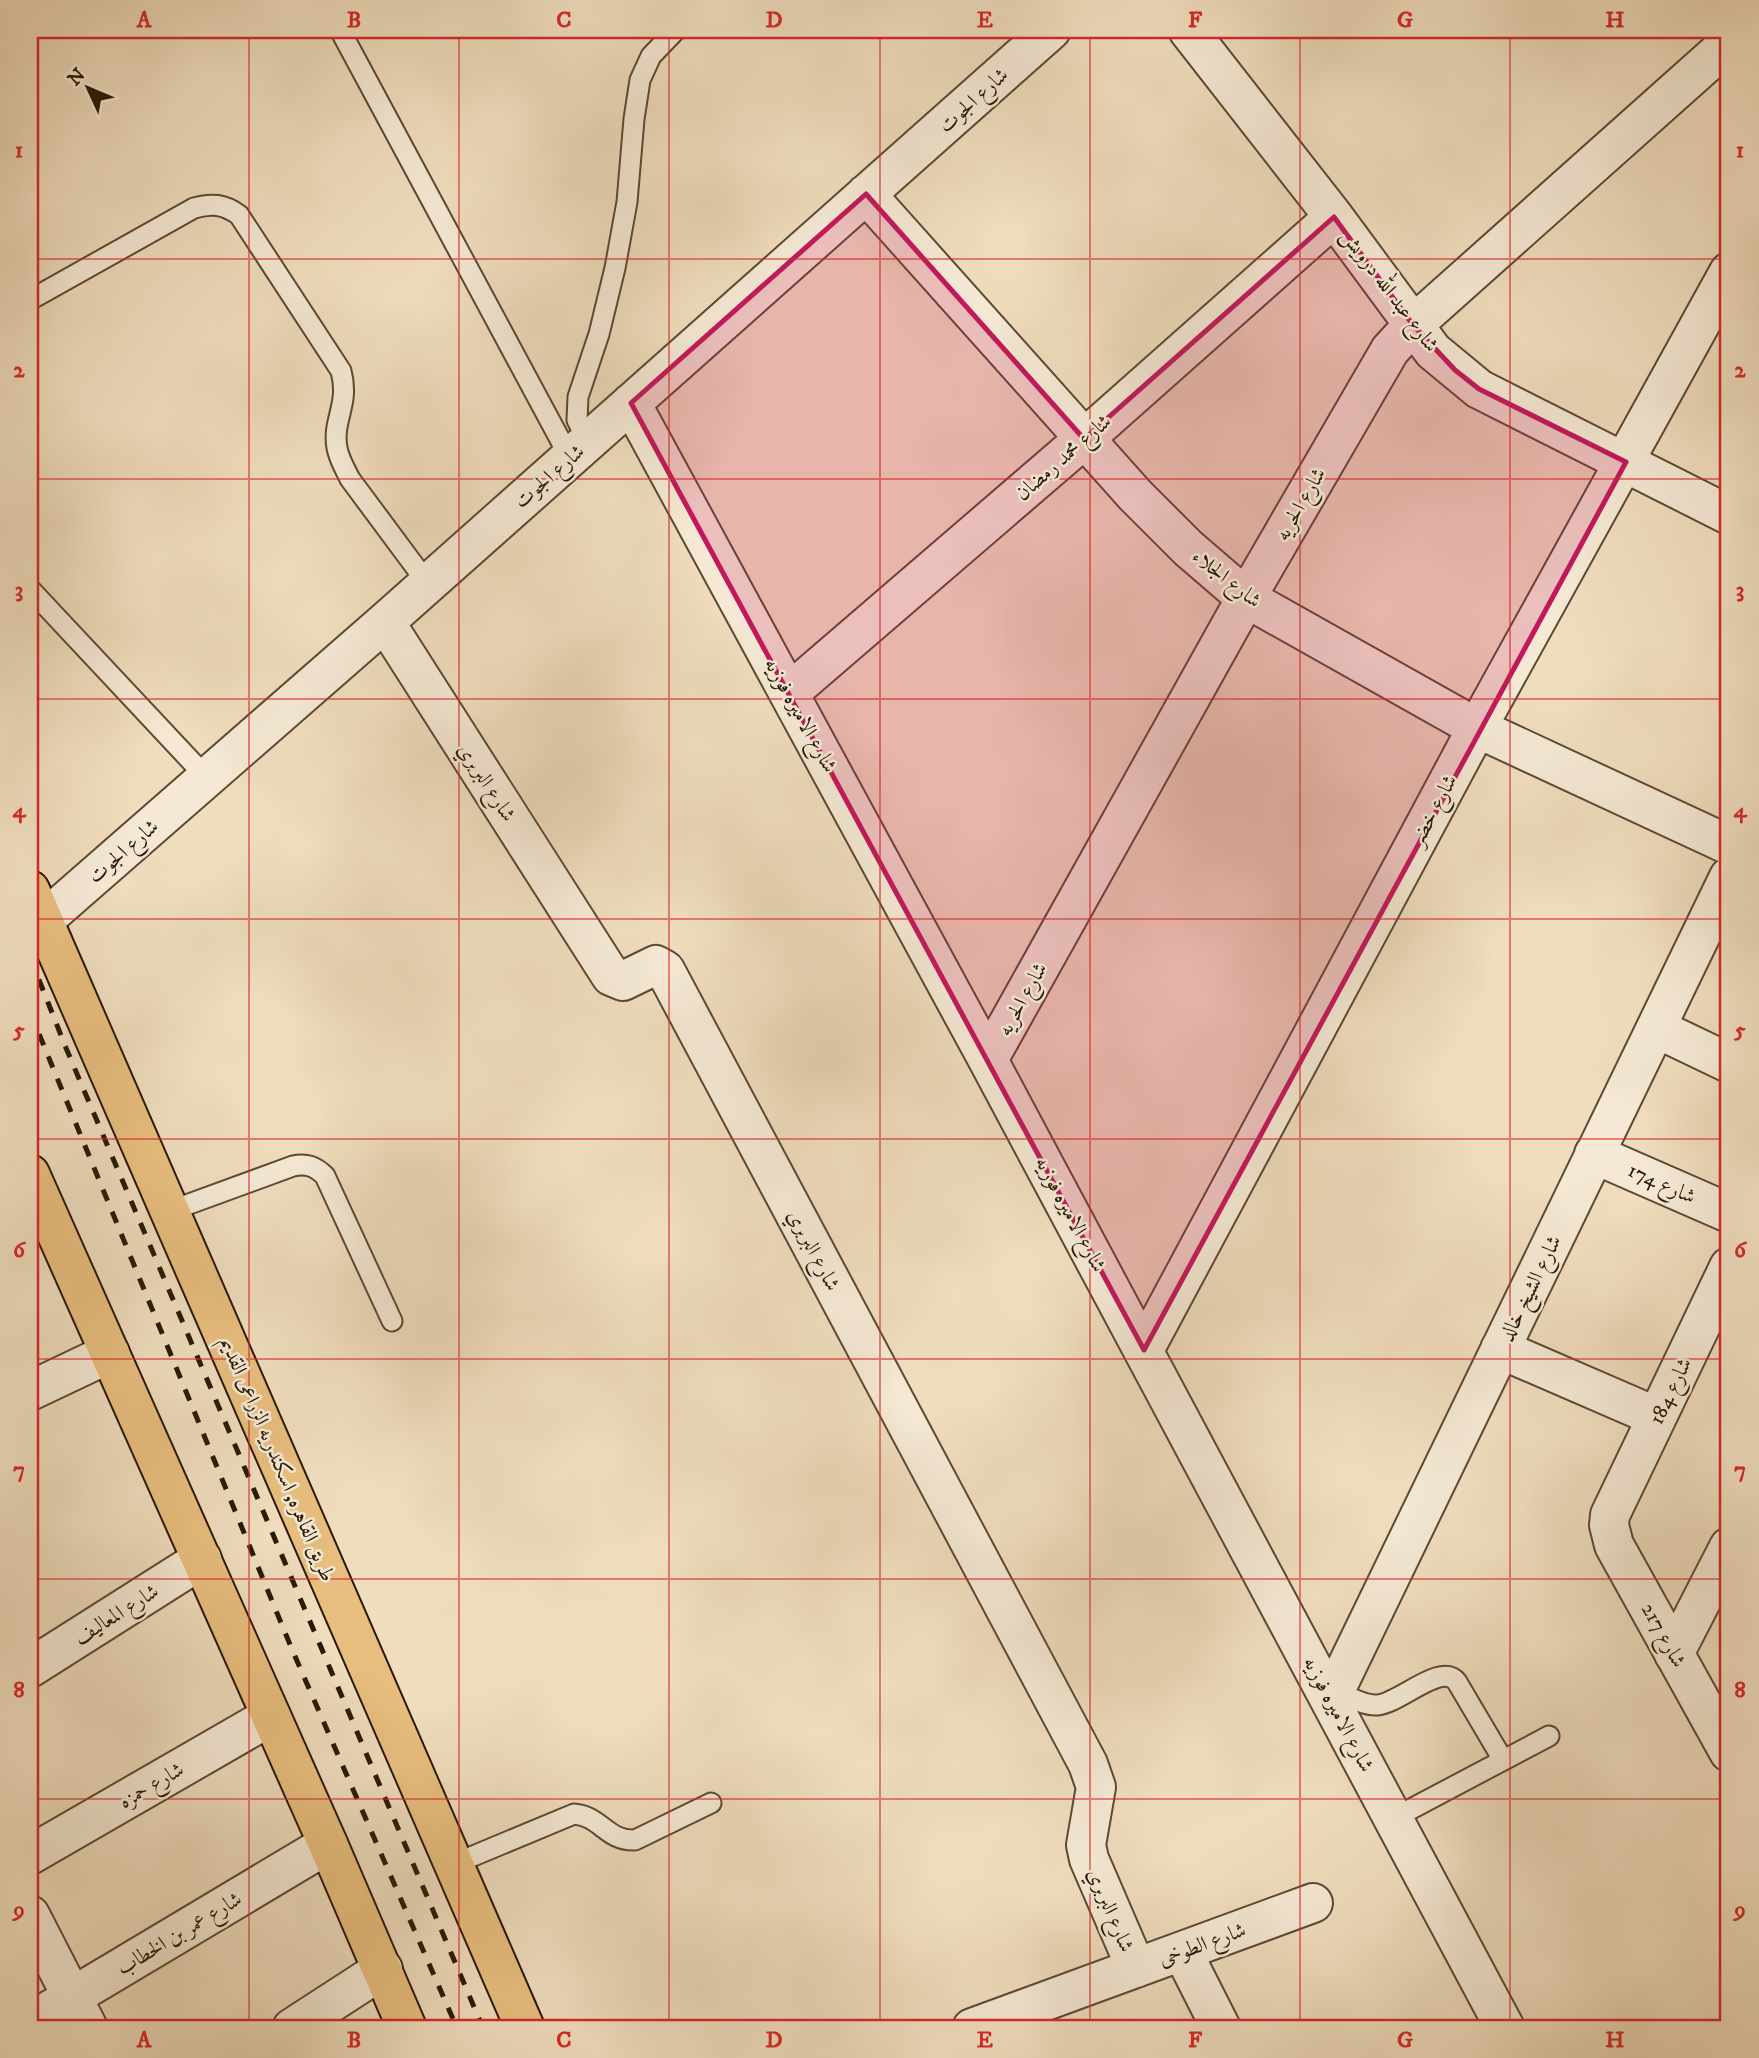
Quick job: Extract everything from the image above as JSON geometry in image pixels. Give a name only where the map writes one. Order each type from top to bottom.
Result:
[{"type":"main road","name":"طريق القاهره, اسكندريه الزراعى القديم","points":[[37,905],[525,2028]]},
{"type":"main road","points":[[30,1174],[407,2028]]},
{"type":"street","name":"شارع الجوت","points":[[37,905],[207,778],[1051,30]]},
{"type":"street","name":"شارع عبد الله درويش","points":[[1188,30],[1433,351],[1479,389],[1729,514]]},
{"type":"street","name":"شارع الحريه","points":[[988,1060],[1246,598],[1390,350],[1413,325],[1729,43]]},
{"type":"street","name":"شارع الجلاء","points":[[866,194],[1135,495],[1188,548],[1246,598],[1478,728],[1729,845]]},
{"type":"street","name":"شارع محمد رمضان","points":[[789,693],[1084,439],[1334,218]]},
{"type":"street","name":"شارع خضر","points":[[1143,1350],[1478,728],[1729,272]]},
{"type":"street","name":"شارع الاميره فوزيه","points":[[631,403],[1143,1350],[1333,1695],[1394,1818],[1505,2028]]},
{"type":"street","name":"شارع البربري","points":[[385,622],[611,976],[623,981],[656,965],[665,970],[1088,1764],[1096,1787],[1086,1845],[1089,1859],[1136,1968]]},
{"type":"street","name":"شارع الشيخ خالد","points":[[1333,1695],[1729,877]]},
{"type":"street","points":[[1656,1028],[1729,1063]]},
{"type":"street","name":"شارع 174","points":[[1594,1154],[1729,1213]]},
{"type":"street","name":"شارع 184","points":[[1610,1514],[1729,1267]]},
{"type":"street","points":[[1500,1349],[1657,1417]]},
{"type":"street","points":[[30,1391],[110,1353]]},
{"type":"street","name":"شارع 217","points":[[1610,1514],[1609,1525],[1614,1545],[1729,1752]]},
{"type":"street","points":[[1674,1654],[1729,1547]]},
{"type":"street","name":"شارع المعاليف","points":[[30,1668],[202,1559]]},
{"type":"street","name":"شارع حمزه","points":[[30,1855],[271,1716]]},
{"type":"street","name":"شارع عمر بن الخطاب","points":[[30,2022],[80,2012],[328,1844]]},
{"type":"street","name":"شارع الطوخى","points":[[972,2028],[1313,1903]]},
{"type":"street","points":[[30,1915],[80,2012]]},
{"type":"street","points":[[1182,1951],[1221,2028]]},
{"type":"street","points":[[292,2028],[383,1969]]},
{"type":"lane","points":[[340,30],[579,450]]},
{"type":"lane","points":[[579,450],[578,397],[599,334],[615,268],[627,202],[640,80],[651,56],[676,30]]},
{"type":"lane","points":[[30,300],[194,208],[206,205],[230,208],[239,215],[341,371],[345,396],[337,432],[341,463],[428,584]]},
{"type":"lane","points":[[30,589],[207,778]]},
{"type":"lane","points":[[170,1210],[293,1166],[311,1165],[325,1175],[392,1321]]},
{"type":"lane","points":[[1333,1695],[1376,1706],[1441,1675],[1450,1676],[1457,1682],[1503,1760]]},
{"type":"lane","points":[[1394,1818],[1549,1736]]},
{"type":"lane","points":[[454,1864],[574,1814],[592,1818],[614,1837],[635,1840],[711,1803]]},
{"type":"highlighted area","points":[[866,194],[1084,439],[1334,217],[1413,325],[1455,370],[1479,389],[1626,462],[1144,1350],[988,1060],[631,403]]},
{"type":"railway","points":[[30,957],[66,1048],[483,2028]]},
{"type":"railway","points":[[30,1012],[291,1647],[457,2028]]}]
